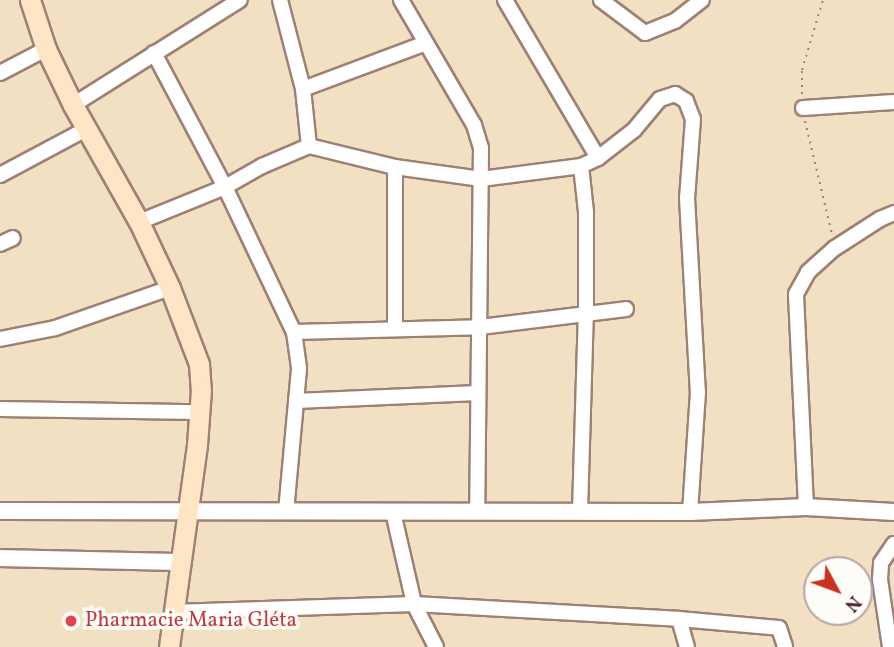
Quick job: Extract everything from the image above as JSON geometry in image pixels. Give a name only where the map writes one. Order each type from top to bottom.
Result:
[{"type":"main road","points":[[33,1],[46,49],[73,105],[139,222],[170,288],[199,364],[199,412],[169,647]]},
{"type":"street","points":[[73,105],[240,0]]},
{"type":"street","points":[[281,0],[303,89],[309,146]]},
{"type":"street","points":[[401,0],[479,135],[481,179],[477,510]]},
{"type":"street","points":[[505,0],[598,158]]},
{"type":"street","points":[[601,0],[645,33],[675,21],[702,0]]},
{"type":"street","points":[[303,89],[426,43]]},
{"type":"street","points":[[0,73],[46,49]]},
{"type":"street","points":[[154,53],[225,187],[295,332],[299,369],[286,511]]},
{"type":"street","points":[[139,222],[225,187],[309,146],[395,167],[481,179],[581,166],[598,158],[634,130],[660,99],[675,94],[686,101],[693,118],[687,198],[698,392],[690,512]]},
{"type":"street","points":[[803,108],[894,102]]},
{"type":"street","points":[[0,175],[86,128]]},
{"type":"street","points":[[580,511],[586,314],[586,212],[581,166]]},
{"type":"street","points":[[395,167],[395,329]]},
{"type":"street","points":[[806,507],[796,294],[808,272],[835,248],[880,219],[894,214]]},
{"type":"street","points":[[0,339],[55,328],[170,288]]},
{"type":"street","points":[[295,332],[480,327],[626,309]]},
{"type":"street","points":[[296,401],[478,393]]},
{"type":"street","points":[[0,409],[199,412]]},
{"type":"street","points":[[0,511],[690,512],[806,507],[893,514]]},
{"type":"street","points":[[393,512],[414,604],[436,647]]},
{"type":"street","points":[[890,647],[880,579],[881,563],[894,544]]},
{"type":"street","points":[[0,558],[180,562]]},
{"type":"street","points":[[173,612],[414,604],[679,619],[779,628],[785,647]]},
{"type":"street","points":[[679,619],[687,647]]},
{"type":"path","points":[[823,0],[802,70],[803,108],[835,248]]},
{"type":"place","name":"Pharmacie Maria Gléta","points":[[71,621]]}]
